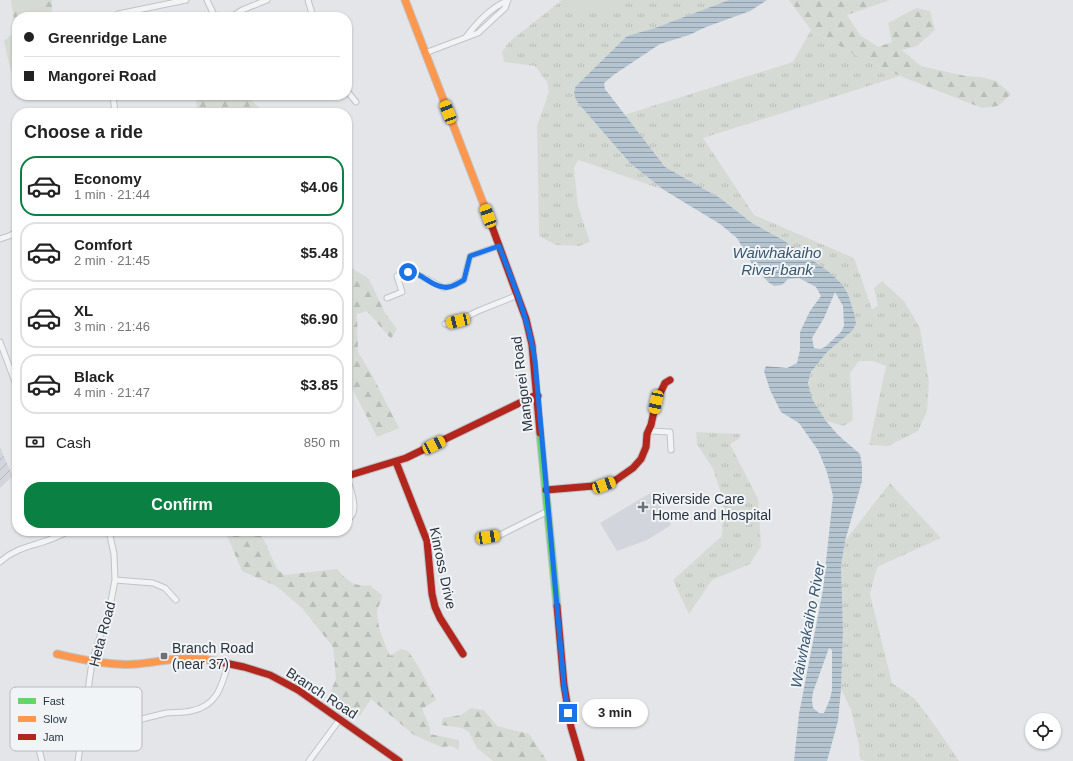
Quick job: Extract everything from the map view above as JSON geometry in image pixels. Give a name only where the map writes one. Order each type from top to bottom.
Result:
[{"type":"street","points":[[128,12],[186,0]]},
{"type":"street","points":[[207,0],[213,12]]},
{"type":"street","points":[[239,12],[268,0]]},
{"type":"street","points":[[308,0],[312,12]]},
{"type":"street","name":"Mangorei Road","points":[[405,0],[526,318],[532,345],[538,396],[564,685],[571,727],[581,761]]},
{"type":"street","points":[[425,53],[478,33],[505,8],[507,1]]},
{"type":"street","points":[[466,37],[487,14],[498,5],[507,1]]},
{"type":"street","points":[[352,97],[356,102]]},
{"type":"street","points":[[0,239],[12,234]]},
{"type":"street","points":[[387,298],[402,292],[397,276],[408,272],[417,273],[444,288],[454,285],[464,280],[470,256],[499,246]]},
{"type":"street","points":[[446,324],[458,321],[478,311],[518,295]]},
{"type":"street","points":[[0,342],[12,374]]},
{"type":"street","points":[[546,490],[596,486],[613,482],[634,468],[641,459],[646,447],[647,434],[650,428],[656,402],[665,383],[670,380]]},
{"type":"street","points":[[352,475],[396,462],[534,396],[538,396]]},
{"type":"street","points":[[650,428],[670,432],[671,450]]},
{"type":"street","name":"Kinross Drive","points":[[396,462],[427,541],[432,594],[435,607],[440,618],[463,654]]},
{"type":"street","points":[[352,501],[354,510],[352,515]]},
{"type":"street","points":[[488,537],[500,535],[544,513],[548,513]]},
{"type":"street","points":[[0,562],[6,556],[18,549],[56,536]]},
{"type":"street","name":"Heta Road","points":[[88,687],[92,662],[111,601],[115,580],[114,554],[110,536]]},
{"type":"street","points":[[115,580],[153,583],[165,588],[176,600]]},
{"type":"street","name":"Branch Road","points":[[57,654],[92,662],[137,664],[177,659],[211,660],[244,667],[270,675],[298,690],[399,761]]},
{"type":"street","points":[[142,719],[166,713],[191,711],[204,707],[215,698],[222,686],[228,664]]},
{"type":"street","points":[[309,761],[340,719]]},
{"type":"street","points":[[40,751],[42,761]]},
{"type":"street","name":"Heta Road","points":[[78,761],[79,751]]},
{"type":"shaded area","points":[[0,448],[12,477],[0,488]]},
{"type":"shaded area","name":"Riverside Care Home and Hospital","points":[[652,492],[671,525],[647,540],[617,551],[600,523]]},
{"type":"green space","points":[[11,0],[52,0],[52,12],[13,12]]},
{"type":"green space","points":[[15,0],[43,0],[43,12],[16,12]]},
{"type":"green space","points":[[562,0],[729,0],[655,28],[627,36],[576,86],[631,164],[664,190],[578,160],[574,168],[578,206],[590,242],[579,246],[556,245],[539,236],[537,126],[549,92],[547,82],[535,66],[504,62],[502,52],[509,42]]},
{"type":"green space","points":[[562,0],[629,0],[576,18],[563,4]]},
{"type":"green space","points":[[789,0],[890,0],[847,15],[860,35],[878,47],[892,42],[888,23],[916,8],[930,11],[935,30],[917,46],[902,50],[921,66],[996,81],[1011,94],[998,106],[982,108],[900,76],[859,57],[811,30]]},
{"type":"green space","points":[[811,30],[859,57],[900,76],[703,138],[754,215],[854,258],[872,309],[878,306],[874,288],[882,281],[904,301],[920,328],[929,382],[927,411],[918,431],[888,446],[869,445],[886,366],[873,361],[859,361],[850,373],[853,420],[844,426],[826,420],[815,405],[810,394],[809,383],[817,363],[825,354],[852,331],[854,313],[848,294],[841,283],[828,271],[783,240],[752,223],[720,198],[665,167],[624,115],[793,62]]},
{"type":"green space","points":[[12,34],[11,72],[4,41]]},
{"type":"green space","points":[[12,36],[12,55],[8,44]]},
{"type":"green space","points":[[196,100],[251,100],[260,108],[197,108]]},
{"type":"green space","points":[[352,268],[369,279],[385,313],[397,329],[391,339],[367,311],[357,314],[358,352],[373,377],[399,428],[377,437],[352,388]]},
{"type":"green space","points":[[696,432],[740,434],[739,439],[730,444],[758,499],[761,546],[750,564],[712,580],[689,614],[673,580],[722,536],[724,502],[713,469],[697,444]]},
{"type":"green space","points":[[890,483],[941,538],[877,567],[870,594],[892,683],[914,698],[959,761],[865,761],[860,759],[859,745],[851,710],[841,689],[843,631],[841,566],[845,541]]},
{"type":"green space","points":[[227,536],[262,536],[277,569],[284,575],[337,569],[344,577],[355,584],[370,585],[382,595],[377,613],[382,635],[390,656],[401,649],[408,651],[418,666],[436,700],[422,709],[430,728],[430,734],[459,740],[459,750],[451,746],[441,747],[414,735],[371,699],[360,716],[329,695],[336,679],[333,647],[302,608],[276,586],[242,571]]},
{"type":"green space","points":[[471,708],[484,710],[497,726],[529,734],[547,761],[493,761],[477,748],[469,732],[462,728],[441,725],[443,718],[461,715]]},
{"type":"water","name":"Waiwhakaiho River bank","points":[[729,0],[767,0],[750,11],[706,27],[689,35],[660,44],[604,83],[605,89],[665,167],[720,198],[752,223],[783,240],[828,271],[841,283],[848,294],[854,313],[856,324],[852,331],[827,352],[811,372],[808,383],[812,399],[826,421],[838,435],[860,454],[862,466],[862,481],[845,541],[841,566],[843,631],[841,689],[838,721],[827,761],[794,761],[799,714],[823,590],[833,496],[827,472],[818,450],[799,423],[781,412],[770,390],[764,371],[766,366],[787,368],[797,363],[800,350],[800,332],[810,311],[821,296],[816,287],[799,278],[788,279],[782,285],[774,286],[768,282],[752,264],[737,238],[720,224],[664,190],[631,164],[578,103],[574,94],[576,86],[627,36],[655,28]],"holes":[[[835,292],[843,306],[844,326],[841,332],[825,347],[820,349],[814,348],[812,338],[824,318]],[[829,648],[832,650],[832,690],[824,713],[819,713],[813,708],[813,692]]]},
{"type":"traffic: fast","points":[[540,433],[557,606]]},
{"type":"traffic: slow","points":[[405,0],[487,213]]},
{"type":"traffic: slow","points":[[57,654],[116,664],[137,664],[172,659],[204,659],[220,662]]},
{"type":"traffic: jam","points":[[487,213],[526,319],[532,345],[540,433]]},
{"type":"traffic: jam","points":[[546,490],[605,485],[613,482],[633,468],[641,459],[646,447],[647,434],[651,425],[656,402],[665,383],[670,380]]},
{"type":"traffic: jam","points":[[352,474],[406,458],[534,396],[538,396]]},
{"type":"traffic: jam","points":[[396,462],[427,541],[432,594],[435,607],[440,618],[463,654]]},
{"type":"traffic: jam","points":[[557,606],[564,685],[571,727],[581,761]]},
{"type":"traffic: jam","points":[[220,662],[244,667],[270,675],[298,690],[399,761]]},
{"type":"place","name":"Riverside Care Home and Hospital","points":[[643,507]]},
{"type":"place","name":"Branch Road (near 37)","points":[[164,656]]},
{"type":"route","points":[[408,272],[417,273],[444,288],[464,280],[470,256],[499,246],[526,318],[535,361],[564,685],[568,713]]},
{"type":"water label","name":"Waiwhakaiho River","points":[[808,625]]}]
